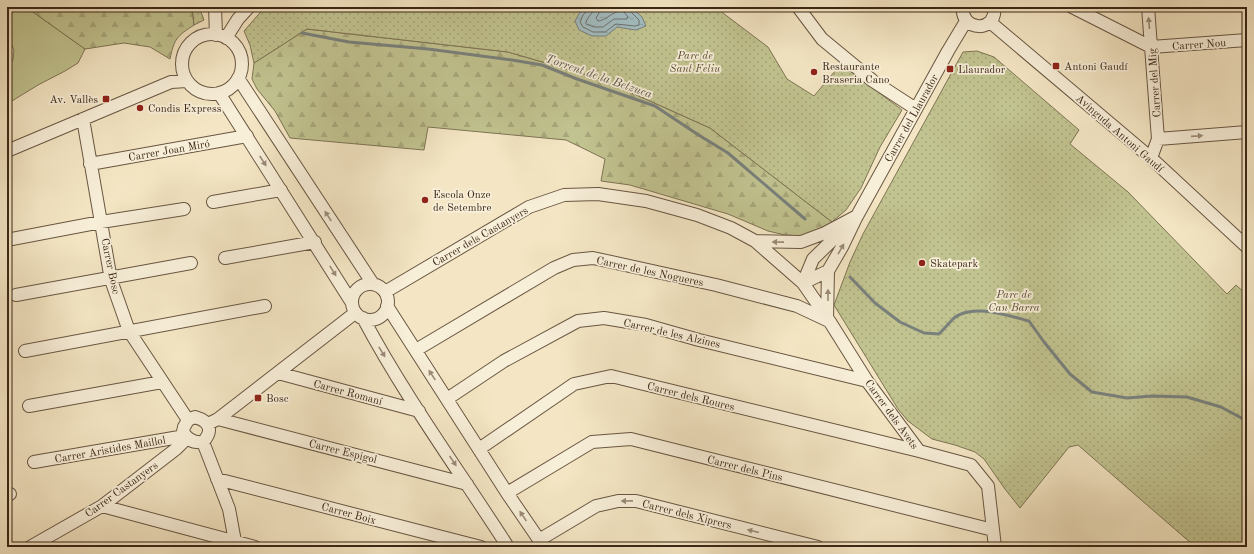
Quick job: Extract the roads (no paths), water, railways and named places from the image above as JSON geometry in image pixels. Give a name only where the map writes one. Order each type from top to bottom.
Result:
[{"type":"street","points":[[216,7],[221,36]]},
{"type":"street","points":[[221,36],[249,7]]},
{"type":"street","points":[[798,7],[822,39],[873,81],[916,109]]},
{"type":"street","points":[[963,7],[963,15],[966,21],[978,27],[983,26],[994,18],[994,7]]},
{"type":"street","points":[[1072,7],[1151,47]]},
{"type":"street","name":"Carrer del Mig","points":[[1148,7],[1158,139],[1151,158]]},
{"type":"street","name":"Carrer del Llaurador","points":[[828,271],[842,248],[857,216],[916,109],[966,21]]},
{"type":"street","name":"Avinguda Antoni Gaudí","points":[[990,22],[1151,158],[1247,246]]},
{"type":"street","points":[[206,35],[221,36],[236,46],[242,62],[238,78],[227,90],[219,93],[207,94],[196,90],[187,81],[183,72],[182,62],[184,53],[189,44],[197,38],[206,35]]},
{"type":"street","name":"Carrer Nou","points":[[1151,47],[1247,40]]},
{"type":"street","points":[[238,78],[373,284]]},
{"type":"street","points":[[7,151],[171,82],[187,81]]},
{"type":"street","points":[[219,93],[315,242],[419,411],[508,547]]},
{"type":"street","name":"Carrer Bosc","points":[[83,119],[111,277],[129,331],[188,420]]},
{"type":"street","points":[[1158,139],[1247,132]]},
{"type":"street","name":"Carrer Joan Miró","points":[[90,164],[247,136]]},
{"type":"street","points":[[213,202],[281,190]]},
{"type":"street","name":"Carrer dels Castanyers","points":[[385,292],[529,207],[564,196],[598,194],[646,201],[697,215],[731,228],[755,241],[803,283],[828,319]]},
{"type":"street","points":[[12,239],[184,208]]},
{"type":"street","points":[[755,241],[801,242],[825,233],[857,216]]},
{"type":"street","name":"Carrer del Llaurador","points":[[803,283],[813,259],[826,248],[857,216]]},
{"type":"street","points":[[225,258],[315,242]]},
{"type":"street","name":"Carrer de les Nogueres","points":[[416,350],[554,268],[573,260],[593,258],[716,285],[797,306],[828,319]]},
{"type":"street","points":[[16,295],[191,263]]},
{"type":"street","points":[[803,283],[828,271],[828,319]]},
{"type":"street","points":[[376,284],[385,292],[388,298],[387,306],[384,312],[376,318],[368,319],[357,311],[353,295],[359,286],[376,284]]},
{"type":"street","points":[[25,351],[265,306]]},
{"type":"street","points":[[387,306],[507,493],[541,543]]},
{"type":"street","points":[[213,422],[195,417],[188,420],[183,430],[186,437],[196,443],[203,442],[208,435],[209,429],[213,422],[357,311]]},
{"type":"street","name":"Carrer de les Alzines","points":[[447,399],[504,361],[578,321],[604,318],[646,325],[699,340],[867,381]]},
{"type":"street","name":"Carrer dels Avets","points":[[828,319],[867,381],[919,451],[971,465],[988,486],[995,547]]},
{"type":"street","name":"Carrer Romaní","points":[[278,373],[419,411]]},
{"type":"street","name":"Carrer dels Roures","points":[[479,449],[574,384],[611,376],[919,451]]},
{"type":"street","points":[[29,406],[162,382]]},
{"type":"street","name":"Carrer Espigol","points":[[213,422],[467,484]]},
{"type":"street","name":"Carrer Aristides Maillol","points":[[34,462],[186,437]]},
{"type":"street","name":"Carrer Castanyers","points":[[32,547],[102,506],[176,449],[186,437]]},
{"type":"street","name":"Carrer dels Pins","points":[[507,493],[592,442],[631,439],[993,530]]},
{"type":"street","points":[[203,442],[229,510],[236,545]]},
{"type":"street","name":"Carrer Boix","points":[[217,479],[481,547]]},
{"type":"street","name":"Carrer dels Xiprers","points":[[541,543],[596,506],[618,501],[636,501],[818,547]]},
{"type":"street","points":[[102,506],[236,545],[255,547]]},
{"type":"water","points":[[587,7],[631,7],[642,17],[646,26],[636,30],[617,27],[606,36],[592,36],[579,30],[575,21],[580,12]]},
{"type":"waterway","name":"Torrent de la Betzuca","points":[[302,33],[349,42],[428,49],[542,65],[577,79],[655,106],[728,153],[805,219]]},
{"type":"waterway","name":"Torrent de la Betzuca","points":[[850,277],[875,303],[900,322],[924,333],[939,334],[954,318],[971,311],[991,312],[1029,321],[1070,374],[1092,392],[1127,398],[1152,396],[1187,397],[1221,407],[1247,421]]},
{"type":"place","name":"Antoni Gaudí","points":[[1056,66]]},
{"type":"place","name":"Llaurador","points":[[950,69]]},
{"type":"place","name":"Restaurante Braseria Cano","points":[[814,72]]},
{"type":"place","name":"Av. Vallès","points":[[106,99]]},
{"type":"place","name":"Condis Express","points":[[140,108]]},
{"type":"place","name":"Escola Onze de Setembre","points":[[425,200]]},
{"type":"place","name":"Skatepark","points":[[922,263]]},
{"type":"place","name":"Bosc","points":[[258,398]]},
{"type":"park label","name":"Parc de Sant Feliu","points":[[695,61]]},
{"type":"park label","name":"Parc de Can Barra","points":[[1014,300]]}]
